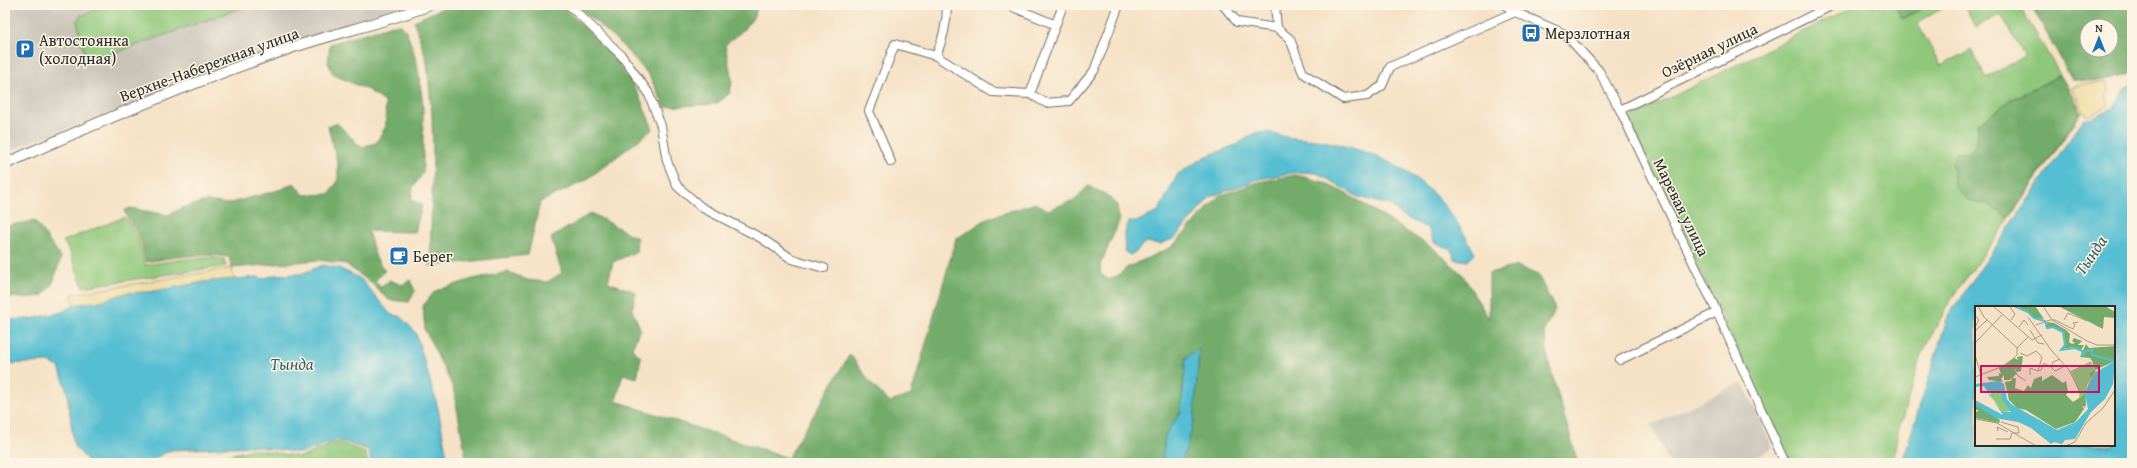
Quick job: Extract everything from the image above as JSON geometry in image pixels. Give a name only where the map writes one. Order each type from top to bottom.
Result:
[{"type":"street","name":"Верхне-Набережная улица","points":[[6,164],[99,121],[289,48],[403,15],[430,5]]},
{"type":"street","points":[[568,5],[621,55],[648,92],[661,126],[667,161],[676,186],[701,207],[761,238],[792,259],[824,268]]},
{"type":"street","points":[[936,56],[948,18],[947,5]]},
{"type":"street","points":[[1008,5],[1056,25]]},
{"type":"street","points":[[1030,94],[1064,5]]},
{"type":"street","points":[[891,162],[869,111],[894,44],[936,56],[993,92],[1030,94],[1046,103],[1069,101],[1094,71],[1119,5]]},
{"type":"street","points":[[1223,5],[1237,22],[1277,28],[1290,39],[1303,73],[1343,99],[1367,96],[1382,86],[1390,67],[1515,12]]},
{"type":"street","points":[[1275,5],[1277,28]]},
{"type":"street","name":"Маревая улица","points":[[1505,5],[1515,12],[1565,34],[1599,71],[1620,110],[1717,312],[1785,463]]},
{"type":"street","name":"Озёрная улица","points":[[1620,110],[1833,5]]},
{"type":"street","points":[[5,152],[6,164]]},
{"type":"street","points":[[1620,360],[1717,312]]},
{"type":"shaded area","points":[[5,5],[401,5],[8,151],[5,139]]},
{"type":"shaded area","points":[[1742,382],[1773,448],[1742,463],[1669,463],[1651,425]]},
{"type":"green space","points":[[108,5],[242,5],[243,7],[87,63],[77,22],[80,16]]},
{"type":"green space","points":[[449,5],[561,5],[609,51],[637,91],[653,129],[585,181],[540,202],[528,255],[430,266],[433,156],[432,116],[427,62],[414,21]]},
{"type":"green space","points":[[576,5],[758,5],[750,22],[725,45],[732,80],[730,93],[716,104],[665,107],[649,75],[619,42]]},
{"type":"green space","points":[[1856,5],[1895,5],[1903,19],[1928,5],[1948,5],[1917,23],[1941,66],[1971,50],[1986,78],[2025,56],[2001,14],[1976,27],[1964,5],[1986,5],[1993,12],[1999,11],[2000,5],[2019,5],[2082,112],[2009,219],[1951,299],[1921,355],[1898,432],[1892,463],[1791,463],[1628,119]],"holes":[[[2060,75],[1988,204],[1967,200],[1956,153],[1970,153],[2009,101]]]},
{"type":"green space","points":[[1895,5],[1928,5],[1902,19]]},
{"type":"green space","points":[[2031,5],[2132,5],[2132,72],[2103,80],[2072,79]]},
{"type":"green space","points":[[392,25],[401,25],[406,30],[417,62],[423,105],[423,173],[413,187],[411,200],[422,205],[415,232],[368,231],[376,258],[385,271],[375,281],[382,287],[389,280],[402,285],[410,280],[415,291],[409,302],[389,300],[371,283],[346,264],[319,260],[232,268],[229,257],[208,255],[177,257],[146,262],[141,241],[124,211],[130,208],[168,215],[182,208],[207,201],[227,204],[282,189],[294,183],[304,195],[329,194],[338,181],[338,165],[328,127],[337,123],[361,147],[376,143],[386,126],[385,102],[368,90],[334,75],[328,63],[330,44]]},
{"type":"green space","points":[[2060,75],[2081,112],[2008,218],[1988,204],[1967,200],[1955,186],[1952,164],[1956,153],[1970,153],[1977,141],[1978,124],[2009,101]]},
{"type":"green space","points":[[1296,175],[1320,181],[1349,195],[1434,249],[1462,274],[1489,319],[1489,273],[1517,266],[1538,275],[1555,309],[1544,331],[1549,364],[1578,463],[1182,463],[1194,421],[1199,349],[1186,357],[1181,412],[1165,435],[1162,463],[467,463],[453,387],[425,330],[423,306],[435,291],[473,279],[509,272],[527,280],[547,282],[562,273],[551,238],[591,213],[637,238],[636,252],[613,262],[608,282],[636,292],[632,310],[640,328],[632,349],[641,357],[637,378],[623,374],[616,401],[788,458],[850,354],[872,385],[890,402],[911,395],[956,239],[988,218],[1036,203],[1048,210],[1074,200],[1088,186],[1107,195],[1117,205],[1119,222],[1100,265],[1101,275],[1108,279],[1117,276],[1128,267],[1172,247],[1219,196],[1259,182]]},
{"type":"green space","points":[[125,217],[139,241],[145,265],[184,259],[214,258],[224,259],[226,266],[83,287],[70,252],[63,241]]},
{"type":"green space","points":[[35,221],[61,258],[52,285],[42,296],[24,298],[5,297],[5,226]]},
{"type":"green space","points":[[338,442],[365,452],[368,463],[198,463],[253,449],[301,457]]},
{"type":"sand","points":[[2106,82],[2110,91],[2106,94],[2109,106],[2087,116],[2071,88],[2080,84]]},
{"type":"sand","points":[[232,268],[234,279],[204,282],[149,292],[126,293],[105,300],[74,305],[72,294]]},
{"type":"water","name":"Тында","points":[[2132,83],[2132,463],[1902,463],[1948,316],[2081,123],[2084,120],[2113,109],[2126,88]]},
{"type":"water","points":[[1270,132],[1280,136],[1323,141],[1349,147],[1373,155],[1395,165],[1414,177],[1447,209],[1462,230],[1475,254],[1468,261],[1455,259],[1451,250],[1434,242],[1428,228],[1402,216],[1390,205],[1358,197],[1317,173],[1297,172],[1259,179],[1210,197],[1175,238],[1160,244],[1145,242],[1135,253],[1130,255],[1125,252],[1124,235],[1129,222],[1136,222],[1158,212],[1178,174],[1205,157],[1238,144],[1255,133]]},
{"type":"water","name":"Тында","points":[[323,265],[339,268],[361,279],[391,315],[400,316],[416,333],[438,408],[448,463],[371,463],[369,450],[338,440],[301,453],[253,446],[171,450],[153,459],[151,463],[90,463],[74,446],[67,391],[59,367],[49,362],[5,364],[5,320],[31,319],[62,312],[74,305],[105,300],[126,293],[149,292],[204,282],[258,277],[263,279],[274,275],[301,274]]},
{"type":"water","points":[[1199,349],[1194,421],[1182,463],[1162,463],[1165,435],[1181,412],[1186,357]]},
{"type":"place","name":"Мерзлотная","points":[[1531,33]]},
{"type":"place","name":"Автостоянка (холодная)","points":[[25,49]]},
{"type":"place","name":"Берег","points":[[399,256]]}]
